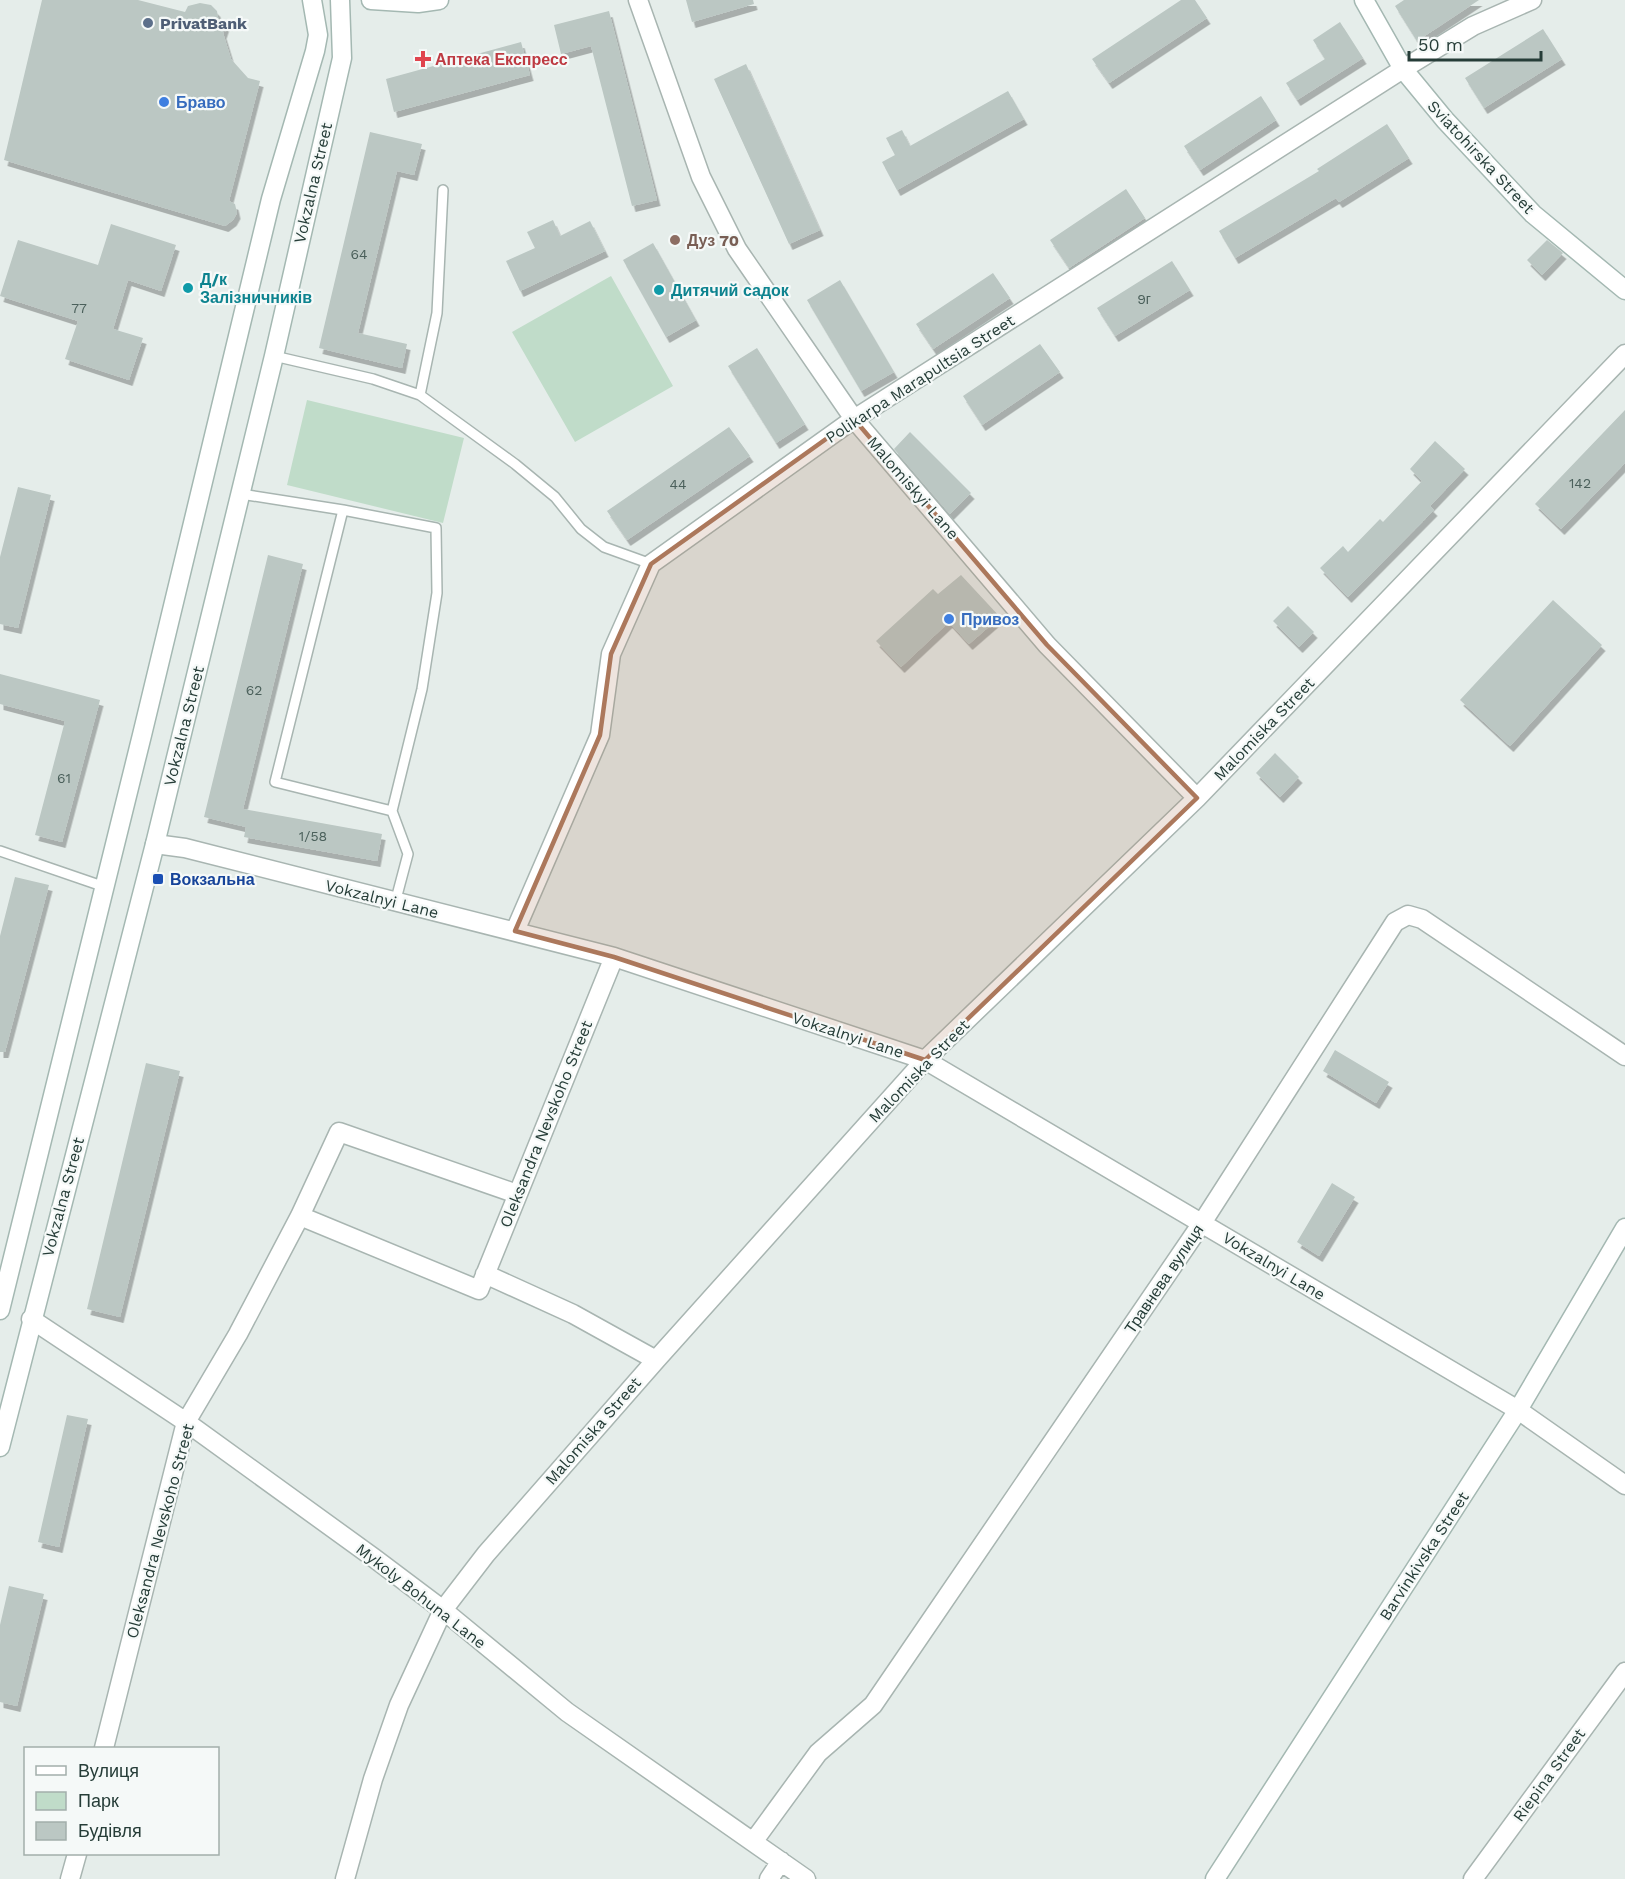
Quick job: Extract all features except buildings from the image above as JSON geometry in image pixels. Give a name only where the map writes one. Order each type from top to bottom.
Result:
[{"type":"street","name":"Vokzalna Street","points":[[0,1310],[3,1283],[105,887],[271,199],[315,51],[318,35],[312,0]]},
{"type":"street","name":"Vokzalna Street","points":[[0,1447],[31,1319],[155,844],[274,356],[342,58],[340,0]]},
{"type":"street","points":[[371,0],[418,3],[439,0]]},
{"type":"street","name":"Malomiskyi Lane","points":[[638,0],[701,177],[737,249],[854,419],[1047,645],[1197,798]]},
{"type":"street","name":"Sviatohirska Street","points":[[1364,0],[1403,69],[1445,120],[1533,214],[1625,290]]},
{"type":"street","name":"Polikarpa Marapultsia Street","points":[[651,564],[854,419],[1403,69],[1473,26],[1532,0]]},
{"type":"street","name":"Malomiska Street","points":[[345,1879],[374,1779],[399,1705],[443,1610],[486,1554],[925,1060],[1197,798],[1625,354]]},
{"type":"street","points":[[515,932],[600,735],[611,654],[651,564]]},
{"type":"street","name":"Vokzalnyi Lane","points":[[155,844],[185,848],[614,957],[925,1060],[1518,1410],[1625,1485]]},
{"type":"street","name":"Травнева вулиця","points":[[753,1842],[818,1753],[873,1706],[1202,1223],[1395,922],[1400,918],[1415,915],[1422,919],[1625,1056]]},
{"type":"street","name":"Oleksandra Nevskoho Street","points":[[482,1282],[614,957]]},
{"type":"street","name":"Oleksandra Nevskoho Street","points":[[105,1747],[186,1422],[238,1334],[300,1216],[339,1132],[517,1194]]},
{"type":"street","points":[[300,1216],[573,1314],[656,1360]]},
{"type":"street","name":"Barvinkivska Street","points":[[1215,1879],[1518,1410],[1625,1228]]},
{"type":"street","name":"Mykoly Bohuna Lane","points":[[31,1319],[186,1422],[443,1610],[567,1712],[806,1879]]},
{"type":"street","name":"Riepina Street","points":[[1473,1879],[1625,1672]]},
{"type":"street","points":[[70,1879],[77,1855]]},
{"type":"street","points":[[769,1879],[781,1861]]},
{"type":"lane","points":[[420,395],[437,313],[443,190]]},
{"type":"lane","points":[[274,356],[373,379],[420,395],[555,497],[581,529],[604,548],[651,564]]},
{"type":"lane","points":[[240,494],[343,510],[436,528],[437,593],[422,688],[392,811],[408,854],[395,903]]},
{"type":"lane","points":[[343,510],[275,782],[392,811]]},
{"type":"lane","points":[[0,851],[105,887]]},
{"type":"highlighted area","points":[[854,419],[1047,645],[1197,798],[925,1060],[614,957],[515,931],[600,735],[611,654],[651,564]]},
{"type":"green space","points":[[611,276],[673,386],[575,442],[512,332]]},
{"type":"green space","points":[[307,400],[464,438],[443,523],[287,485]]},
{"type":"place","name":"PrivatBank","points":[[148,23]]},
{"type":"place","name":"Аптека Експресс","points":[[423,59]]},
{"type":"place","name":"Браво","points":[[164,102]]},
{"type":"place","name":"Дуз 70","points":[[675,240]]},
{"type":"place","name":"Д/к Залізничників","points":[[188,288]]},
{"type":"place","name":"Дитячий садок","points":[[659,290]]},
{"type":"place","name":"Привоз","points":[[949,619]]},
{"type":"place","name":"Вокзальна","points":[[158,879]]}]
